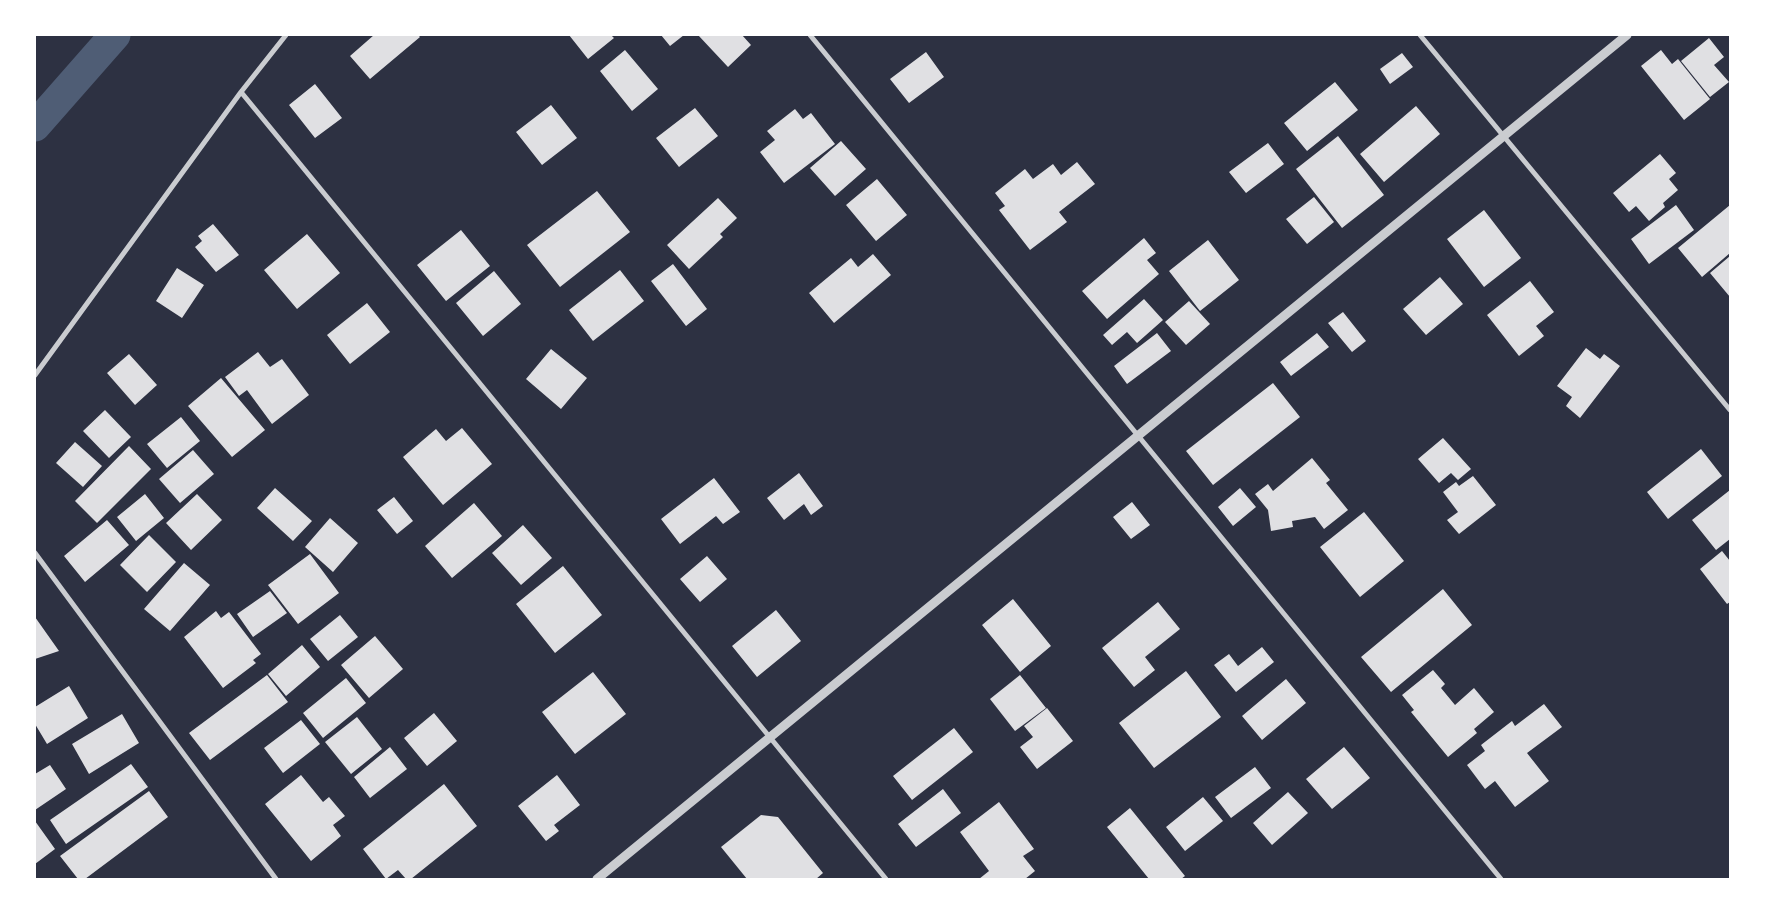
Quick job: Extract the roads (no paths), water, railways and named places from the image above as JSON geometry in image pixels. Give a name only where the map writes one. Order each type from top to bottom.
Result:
[{"type":"street","points":[[35,375],[241,92],[286,35]]},
{"type":"street","points":[[810,35],[1501,879]]},
{"type":"street","points":[[1420,35],[1730,410]]},
{"type":"street","points":[[597,879],[1627,35]]},
{"type":"street","points":[[241,92],[886,879]]},
{"type":"street","points":[[35,553],[276,879]]},
{"type":"waterway","points":[[35,126],[115,35]]}]
